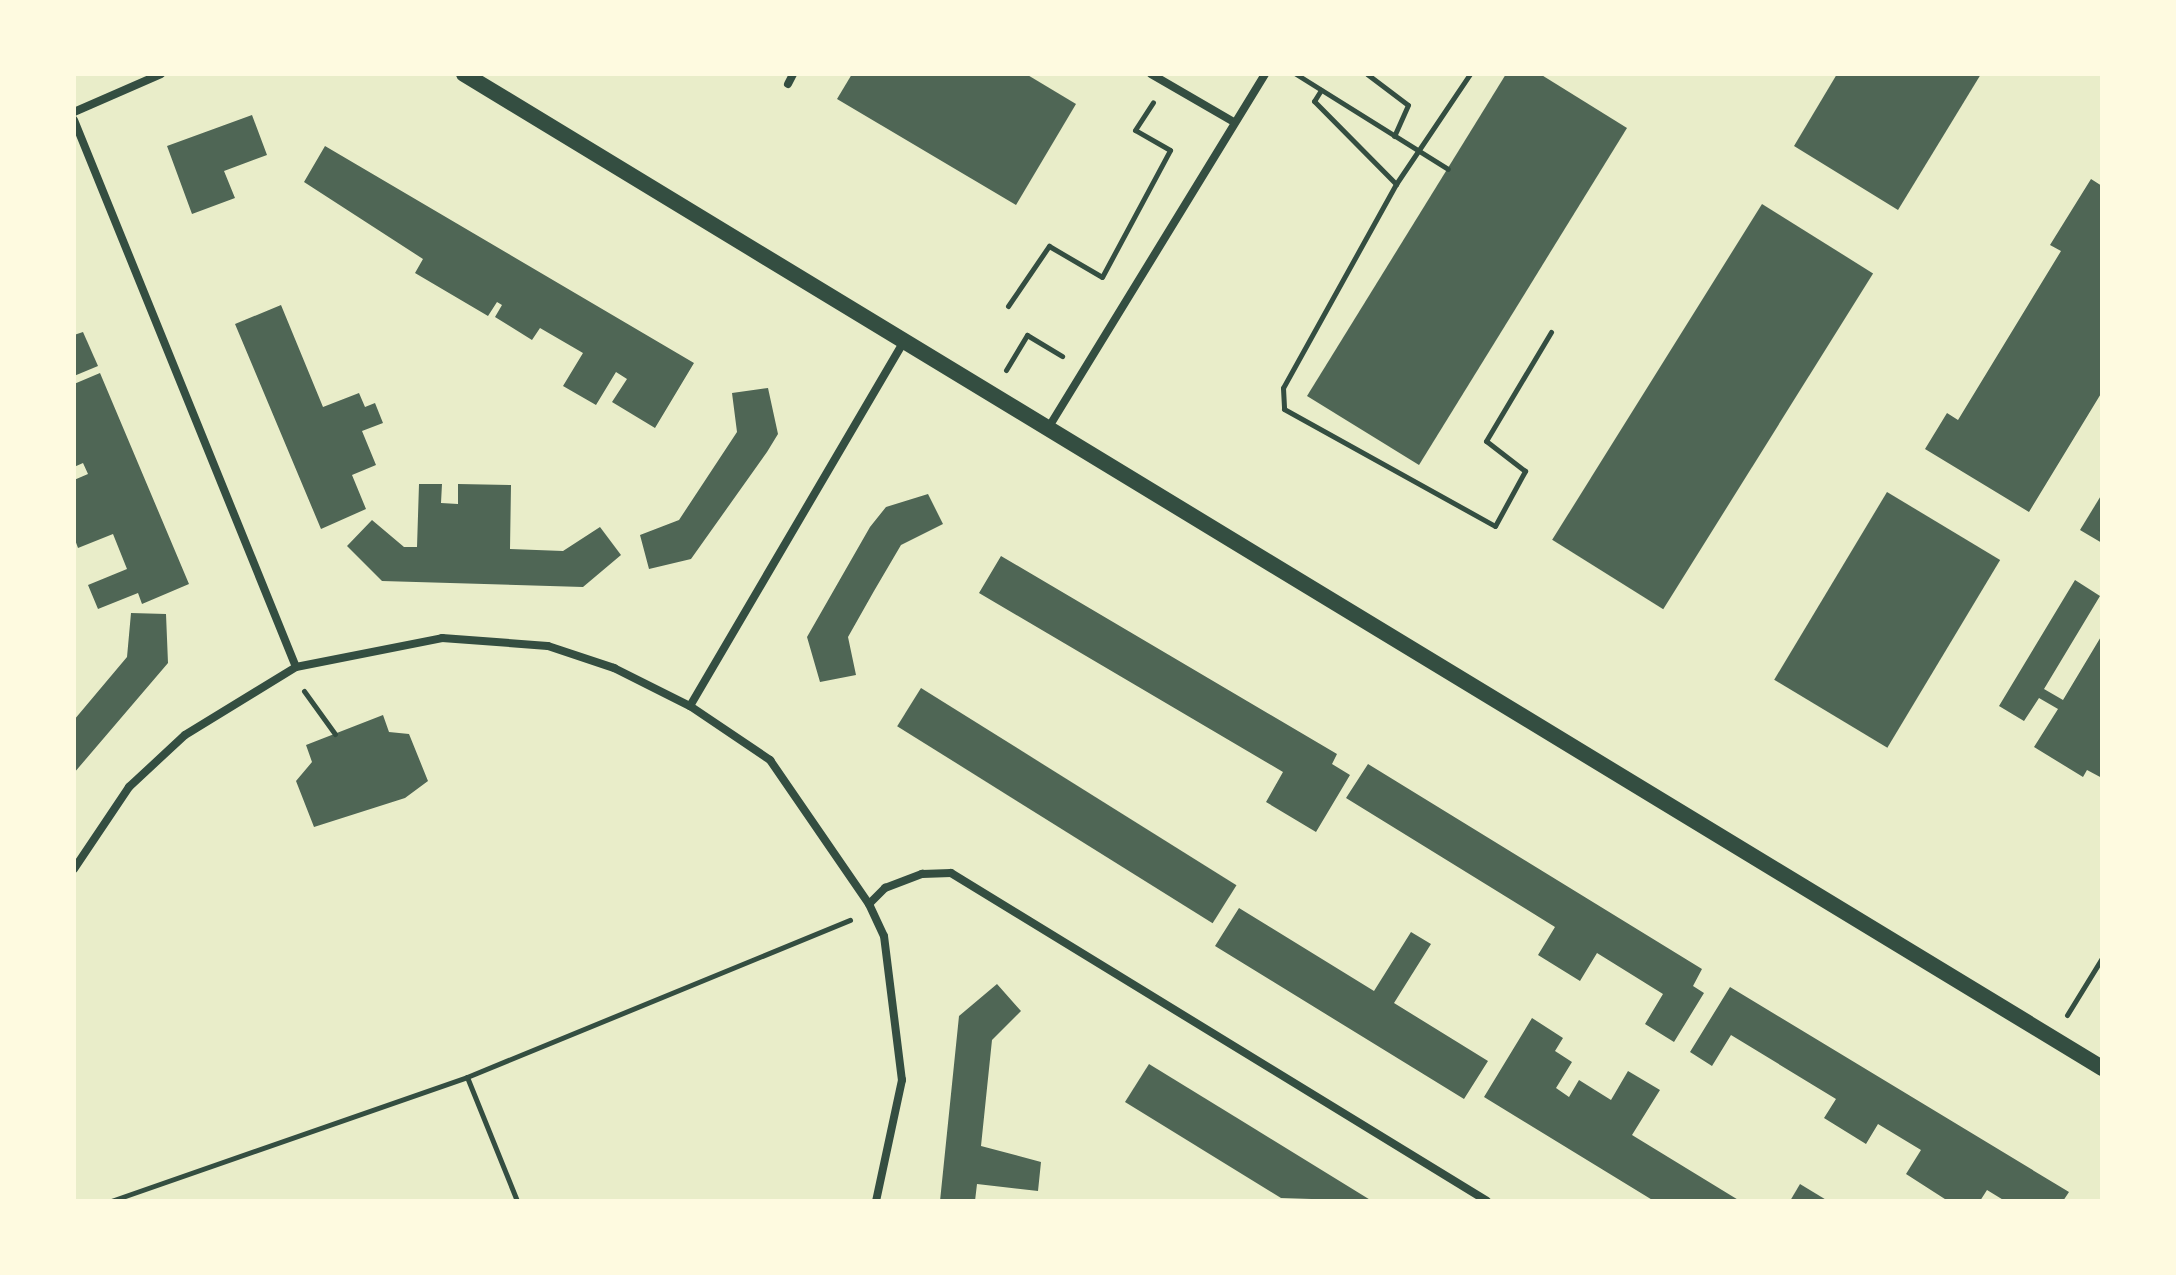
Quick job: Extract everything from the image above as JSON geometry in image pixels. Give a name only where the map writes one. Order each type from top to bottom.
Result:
[{"type":"main road","points":[[464,74],[2102,1068]]},
{"type":"street","points":[[74,112],[161,74]]},
{"type":"street","points":[[788,84],[793,74]]},
{"type":"street","points":[[1151,74],[1232,121]]},
{"type":"street","points":[[1047,430],[1232,121],[1265,74]]},
{"type":"street","points":[[74,120],[296,667]]},
{"type":"street","points":[[690,706],[903,343]]},
{"type":"street","points":[[74,869],[129,787],[185,735],[296,667],[442,638],[548,646],[614,668],[690,706],[770,760],[810,808],[869,904],[884,936],[902,1080],[876,1201]]},
{"type":"street","points":[[869,904],[885,888],[922,874],[951,873],[1487,1201]]},
{"type":"path","points":[[1296,74],[1448,169]]},
{"type":"path","points":[[1367,74],[1408,105],[1394,136]]},
{"type":"path","points":[[1470,74],[1396,184],[1283,388],[1284,409],[1495,526],[1525,471],[1486,441],[1551,332]]},
{"type":"path","points":[[1008,306],[1049,246],[1102,277],[1170,150],[1135,130],[1166,82]]},
{"type":"path","points":[[1321,90],[1314,101],[1396,184]]},
{"type":"path","points":[[990,395],[1027,335],[1084,369]]},
{"type":"path","points":[[296,667],[305,693],[335,734]]},
{"type":"path","points":[[111,1201],[467,1077],[843,926],[869,904]]},
{"type":"path","points":[[2053,1039],[2102,958]]},
{"type":"path","points":[[467,1077],[517,1201]]},
{"type":"building","points":[[852,74],[1026,74],[1076,104],[1016,205],[837,99]]},
{"type":"building","points":[[1506,74],[1540,74],[1627,128],[1419,465],[1307,396]]},
{"type":"building","points":[[1837,74],[1981,74],[1898,210],[1794,146]]},
{"type":"building","points":[[252,115],[267,155],[224,171],[235,198],[192,214],[167,146]]},
{"type":"building","points":[[325,146],[694,363],[655,428],[612,402],[627,379],[616,372],[596,405],[563,386],[583,353],[540,328],[532,340],[495,317],[502,305],[497,302],[488,316],[415,273],[423,259],[304,182]]},
{"type":"building","points":[[2091,179],[2102,186],[2102,392],[2029,512],[1925,449],[1947,413],[1958,420],[2061,251],[2050,245]]},
{"type":"building","points":[[1762,204],[1873,273],[1663,609],[1552,540]]},
{"type":"building","points":[[281,305],[323,407],[359,393],[365,407],[375,403],[383,423],[362,431],[376,465],[352,475],[366,509],[321,529],[235,324]]},
{"type":"building","points":[[83,332],[98,366],[74,376],[74,335]]},
{"type":"building","points":[[100,373],[189,584],[142,604],[138,593],[98,609],[88,585],[127,569],[113,534],[78,548],[74,537],[74,480],[88,474],[83,463],[74,467],[74,384]]},
{"type":"building","points":[[768,388],[778,434],[767,452],[691,559],[649,569],[640,535],[679,520],[737,432],[732,393]]},
{"type":"building","points":[[419,484],[442,484],[441,503],[458,504],[458,484],[511,485],[510,549],[563,551],[600,527],[621,555],[583,587],[382,581],[347,546],[372,520],[404,547],[417,547]]},
{"type":"building","points":[[1887,492],[2000,560],[1887,748],[1774,680]]},
{"type":"building","points":[[928,494],[943,524],[901,545],[874,591],[848,637],[856,675],[820,682],[807,637],[870,527],[886,507]]},
{"type":"building","points":[[2102,494],[2102,543],[2080,530]]},
{"type":"building","points":[[1001,556],[1337,754],[1332,764],[1350,775],[1316,832],[1266,802],[1283,772],[979,593]]},
{"type":"building","points":[[2075,580],[2100,596],[2044,689],[2063,700],[2102,635],[2102,778],[2087,770],[2083,777],[2034,747],[2058,709],[2039,698],[2024,721],[1999,706]]},
{"type":"building","points":[[131,613],[166,614],[168,663],[74,773],[74,720],[127,657]]},
{"type":"building","points":[[921,688],[1236,885],[1213,923],[897,726]]},
{"type":"building","points":[[383,715],[389,732],[409,734],[428,781],[405,798],[314,827],[296,781],[312,762],[306,745]]},
{"type":"building","points":[[1368,764],[1702,969],[1693,986],[1704,993],[1674,1042],[1645,1024],[1663,994],[1597,953],[1580,981],[1538,955],[1555,927],[1346,798]]},
{"type":"building","points":[[1239,908],[1374,991],[1411,932],[1431,944],[1394,1003],[1488,1061],[1464,1099],[1215,946]]},
{"type":"building","points":[[997,984],[1021,1011],[992,1040],[981,1146],[1041,1162],[1038,1191],[977,1184],[975,1201],[940,1201],[959,1016]]},
{"type":"building","points":[[1730,987],[2069,1192],[2063,1201],[2005,1201],[1987,1190],[1980,1201],[1948,1201],[1906,1174],[1921,1150],[1878,1124],[1866,1144],[1824,1118],[1836,1099],[1731,1035],[1712,1066],[1690,1052]]},
{"type":"building","points":[[1532,1018],[1563,1038],[1555,1051],[1572,1062],[1556,1088],[1569,1097],[1579,1080],[1611,1100],[1628,1071],[1660,1090],[1632,1135],[1740,1201],[1654,1201],[1484,1097]]},
{"type":"building","points":[[1149,1064],[1372,1201],[1281,1198],[1125,1102]]},
{"type":"building","points":[[1800,1184],[1828,1201],[1790,1201]]}]
